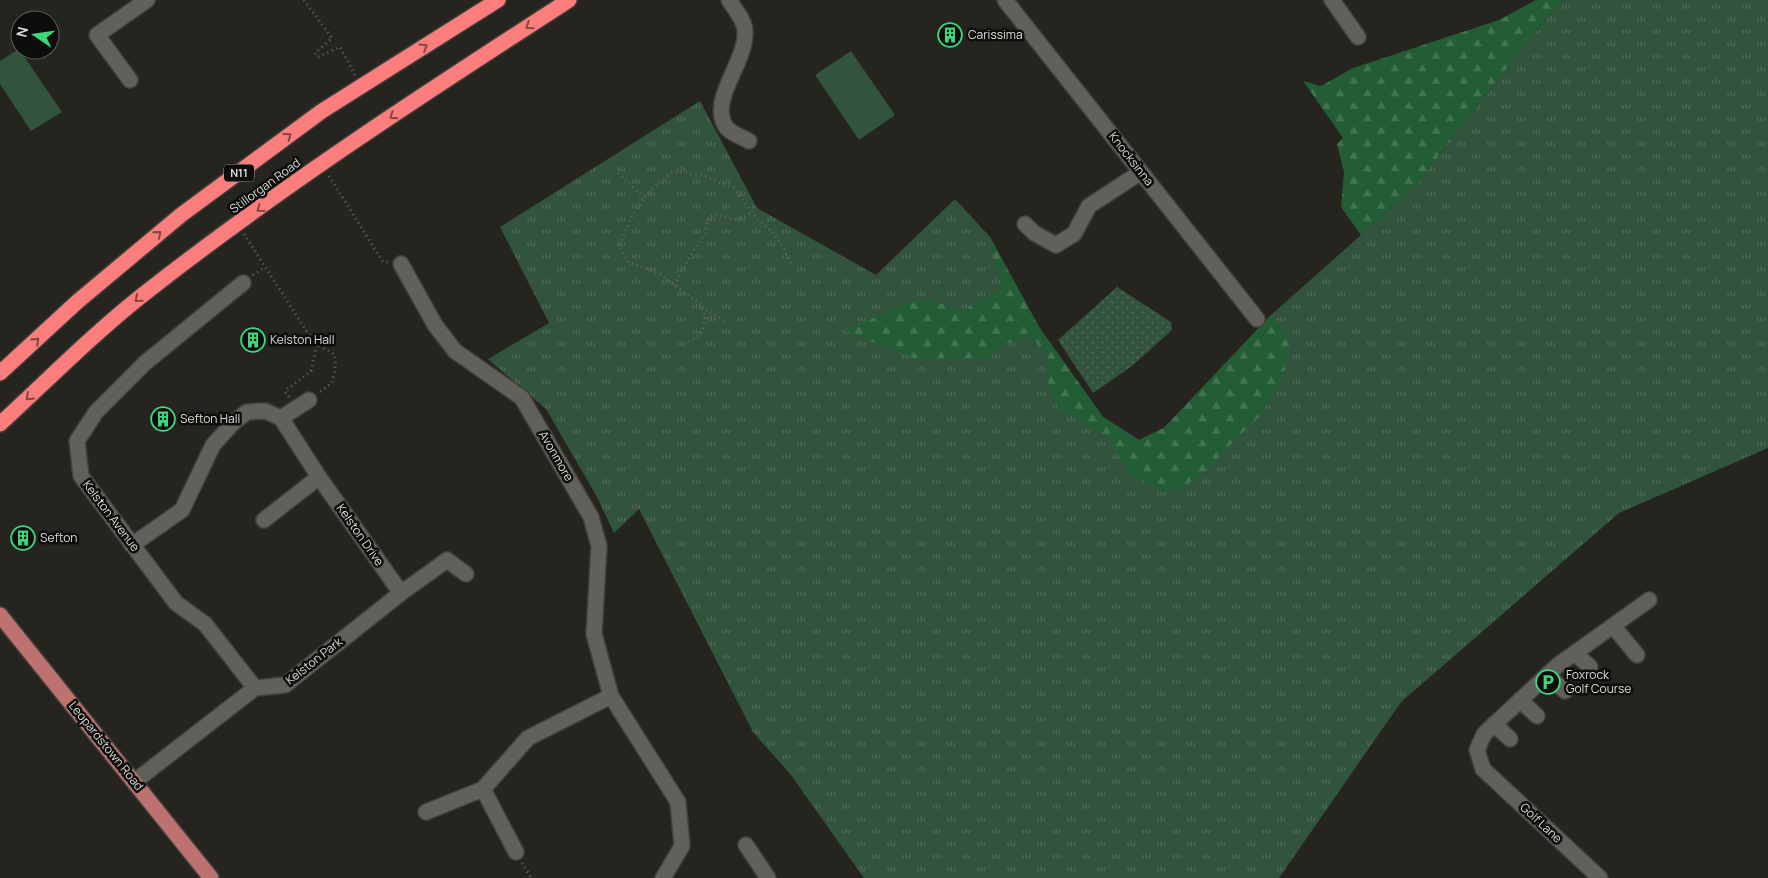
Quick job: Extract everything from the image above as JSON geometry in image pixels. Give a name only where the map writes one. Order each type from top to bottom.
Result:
[{"type":"highway","name":"N11","points":[[0,373],[77,302],[181,215],[322,111],[498,0]]},
{"type":"highway","name":"Stillorgan Road","points":[[0,424],[90,340],[148,290],[321,164],[570,0]]},
{"type":"main road","name":"Leopardstown Road","points":[[0,615],[211,878]]},
{"type":"street","points":[[130,80],[98,35],[148,0]]},
{"type":"street","points":[[729,0],[745,29],[742,51],[723,96],[721,115],[726,128],[749,141]]},
{"type":"street","name":"Knocksinna","points":[[1005,0],[1257,319]]},
{"type":"street","points":[[1332,0],[1358,37]]},
{"type":"street","points":[[1025,224],[1034,233],[1056,246],[1074,234],[1089,206],[1141,172]]},
{"type":"street","name":"Avonmore","points":[[401,264],[435,325],[455,352],[522,398],[591,517],[599,546],[594,634],[611,696],[678,802],[682,846],[663,878]]},
{"type":"street","name":"Kelston Avenue","points":[[243,283],[145,363],[96,412],[77,441],[81,476],[176,603],[205,624],[255,688]]},
{"type":"street","points":[[132,545],[182,510],[213,445],[234,422],[247,412],[265,411],[281,418],[309,400]]},
{"type":"street","name":"Kelston Drive","points":[[281,418],[319,477],[401,593]]},
{"type":"street","points":[[264,520],[319,477]]},
{"type":"street","name":"Kelston Park","points":[[255,688],[285,685],[401,593],[447,560],[466,574]]},
{"type":"street","points":[[1510,739],[1494,724],[1547,675],[1649,600]]},
{"type":"street","points":[[1613,626],[1637,655]]},
{"type":"street","points":[[1575,653],[1590,667]]},
{"type":"street","points":[[1547,675],[1565,691]]},
{"type":"street","points":[[134,782],[255,688]]},
{"type":"street","points":[[426,812],[482,789],[528,738],[611,696]]},
{"type":"street","points":[[1520,700],[1537,716]]},
{"type":"street","name":"Golf Lane","points":[[1494,724],[1484,734],[1477,750],[1483,769],[1600,878]]},
{"type":"street","points":[[482,789],[516,852]]},
{"type":"street","points":[[746,845],[768,878]]},
{"type":"path","points":[[304,0],[332,38],[315,53],[318,57],[340,47],[362,86]]},
{"type":"path","points":[[321,164],[383,262],[401,264]]},
{"type":"path","points":[[724,321],[702,307],[660,274],[628,262],[618,248],[632,216],[644,198],[672,172],[707,177],[734,188],[751,212],[783,247],[792,266]]},
{"type":"path","points":[[618,173],[644,198]]},
{"type":"path","points":[[674,285],[696,246],[706,233],[707,220],[710,216],[714,214],[730,220],[738,219],[751,212]]},
{"type":"path","points":[[246,239],[317,344],[334,355],[335,370],[332,383],[309,400]]},
{"type":"path","points":[[689,342],[700,335],[703,329],[705,316],[702,307]]},
{"type":"path","points":[[295,409],[285,391],[311,371],[317,344]]},
{"type":"green space","points":[[1536,0],[1563,0],[1535,32],[1414,188],[1361,235],[1341,207],[1344,172],[1337,144],[1343,138],[1303,81],[1321,86],[1353,68],[1499,20]]},
{"type":"green space","points":[[1563,0],[1768,0],[1768,448],[1619,513],[1401,702],[1279,878],[864,878],[791,775],[753,732],[639,509],[614,533],[597,497],[546,409],[488,359],[549,323],[500,227],[700,101],[757,208],[876,275],[955,199],[990,237],[1039,327],[1103,417],[1139,440],[1164,428],[1271,315],[1414,188],[1535,32]]},
{"type":"green space","points":[[851,51],[895,115],[859,140],[815,75]]},
{"type":"green space","points":[[10,55],[10,60],[27,60],[62,112],[31,131],[0,84],[0,61]]},
{"type":"green space","points":[[990,237],[1039,327],[1103,417],[1139,440],[1164,428],[1271,315],[1291,341],[1279,388],[1256,420],[1208,469],[1183,488],[1161,492],[1126,470],[1111,439],[1058,407],[1049,391],[1047,355],[1031,336],[1003,345],[988,358],[914,358],[844,331],[920,298],[964,310],[1002,289]]},
{"type":"green space","points":[[1117,287],[1171,322],[1172,330],[1132,366],[1093,393],[1058,340]]},
{"type":"place","name":"Carissima","points":[[950,35]]},
{"type":"place","name":"Kelston Hall","points":[[253,340]]},
{"type":"place","name":"Sefton Hall","points":[[163,419]]},
{"type":"place","name":"Sefton","points":[[23,538]]},
{"type":"place","name":"Foxrock Golf Course","points":[[1548,682]]}]
